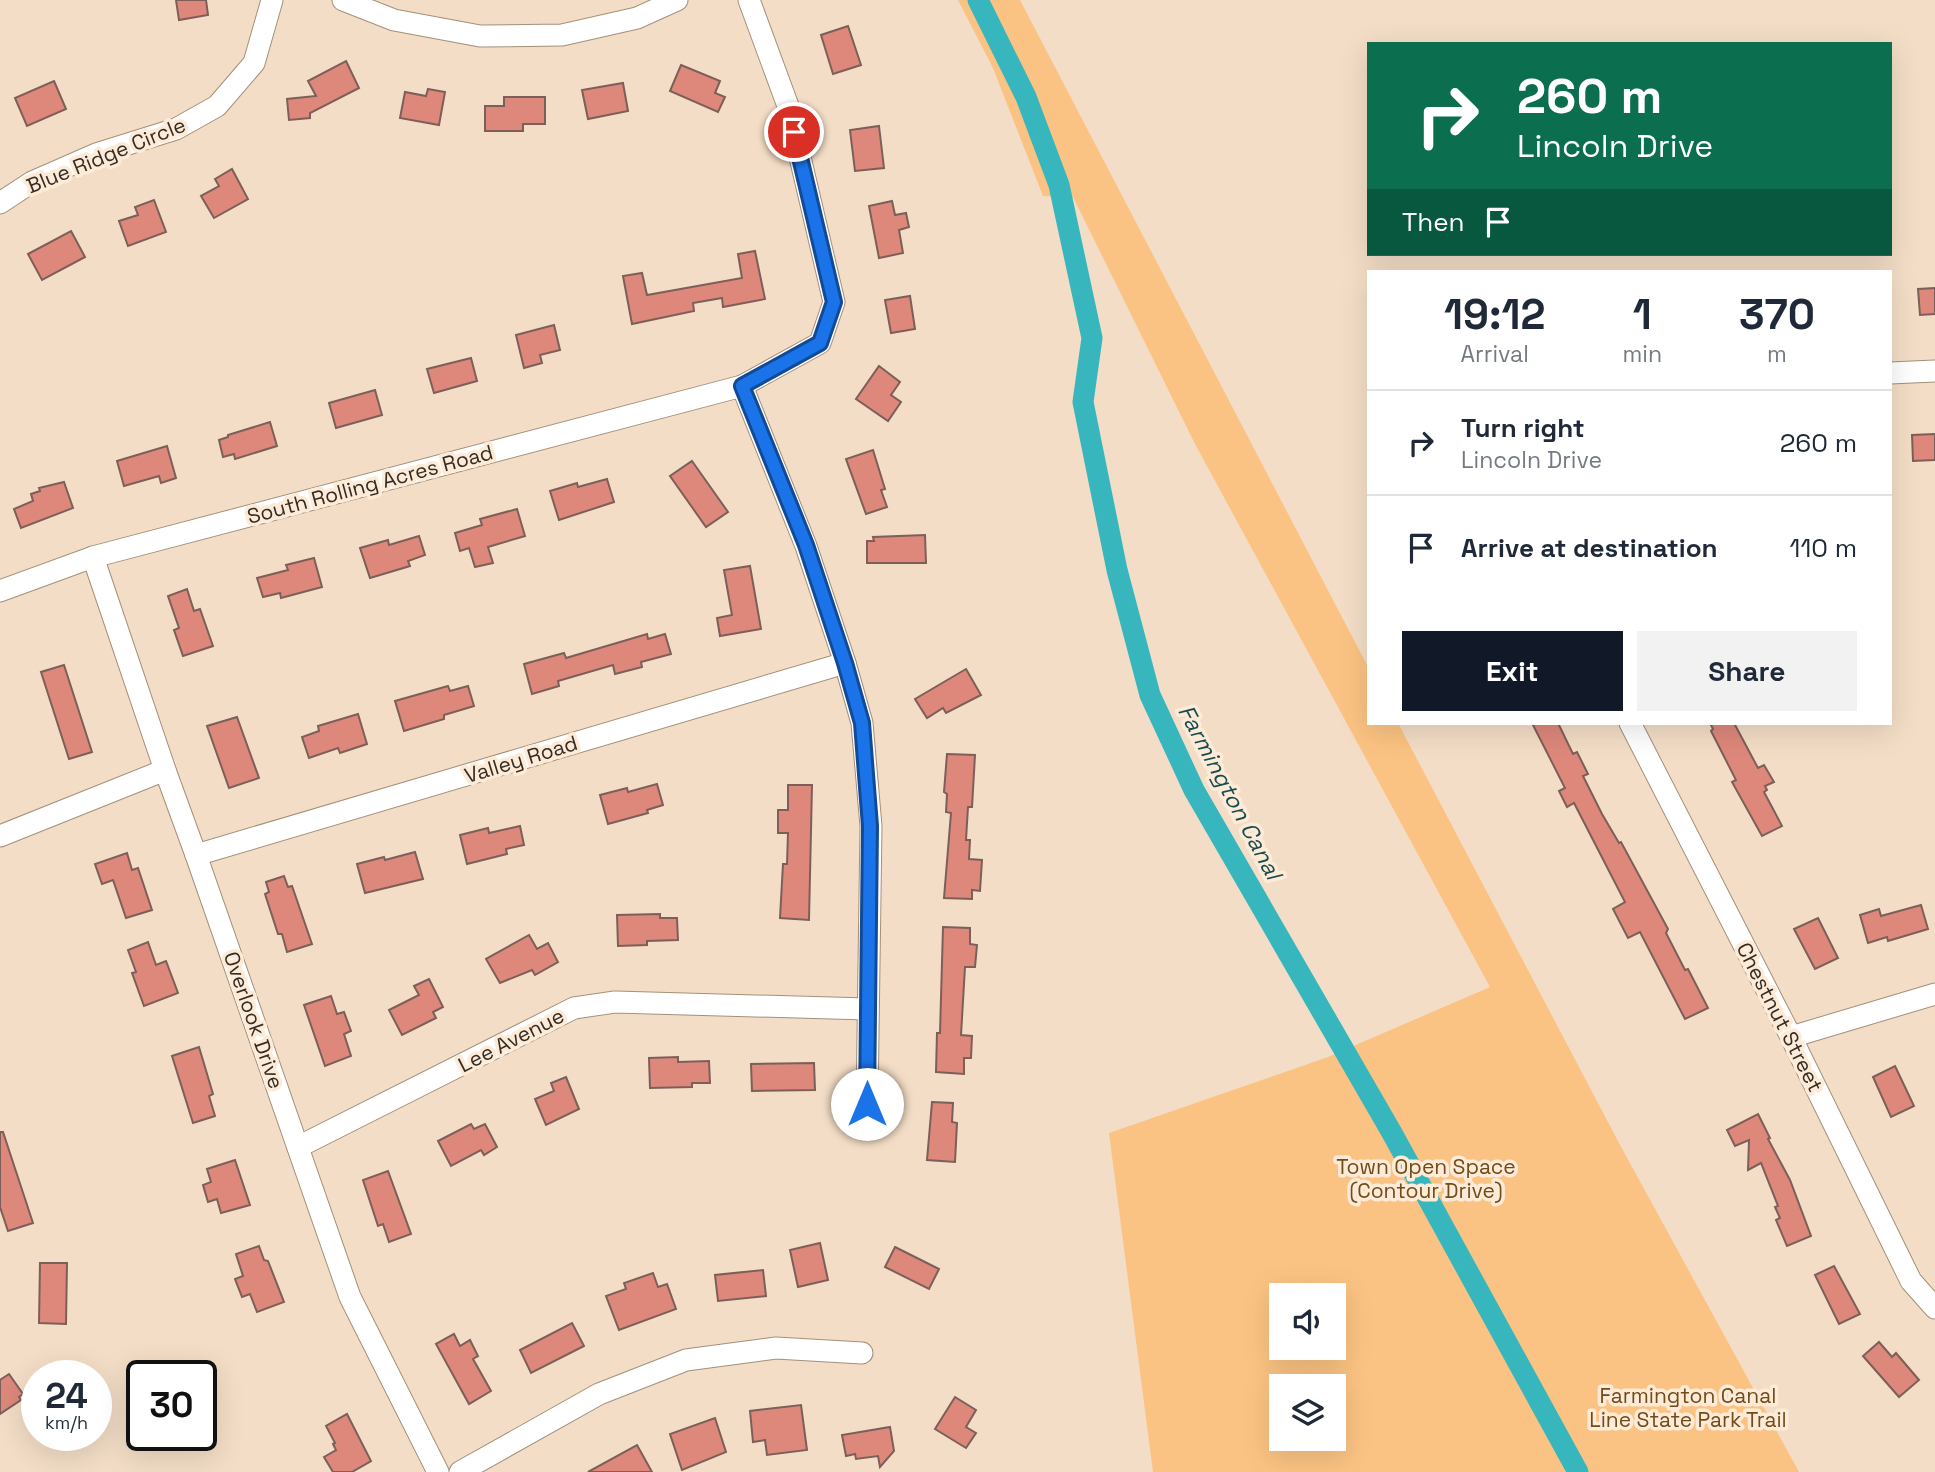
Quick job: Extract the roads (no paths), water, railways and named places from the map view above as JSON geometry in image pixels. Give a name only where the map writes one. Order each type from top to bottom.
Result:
[{"type":"street","name":"Blue Ridge Circle","points":[[0,203],[32,182],[96,154],[176,129],[218,106],[254,63],[272,0]]},
{"type":"street","points":[[343,0],[394,20],[480,36],[562,35],[638,18],[677,0]]},
{"type":"street","name":"South Rolling Acres Road","points":[[1,586],[93,557],[742,386],[820,343],[834,302],[788,106],[749,0]]},
{"type":"street","points":[[1892,373],[1935,370]]},
{"type":"street","points":[[742,386],[806,545],[862,723],[870,826],[867,1104]]},
{"type":"street","name":"Overlook Drive","points":[[93,557],[164,770],[351,1297],[438,1472]]},
{"type":"street","name":"Valley Road","points":[[196,855],[845,663]]},
{"type":"street","name":"Chestnut Street","points":[[1631,725],[1791,1037],[1911,1280],[1935,1308]]},
{"type":"street","points":[[0,836],[164,770]]},
{"type":"street","points":[[1791,1037],[1935,994]]},
{"type":"street","name":"Lee Avenue","points":[[298,1147],[574,1008],[615,1002],[867,1009]]},
{"type":"street","points":[[460,1472],[599,1394],[686,1360],[776,1348],[862,1353]]},
{"type":"waterway","name":"Farmington Canal","points":[[978,0],[1026,97],[1059,185],[1092,338],[1083,402],[1117,570],[1150,695],[1194,790],[1392,1133],[1578,1472]]},
{"type":"park label","name":"Town Open Space (Contour Drive)","points":[[1426,1178]]},
{"type":"park label","name":"Farmington Canal Line State Park Trail","points":[[1688,1407]]}]
